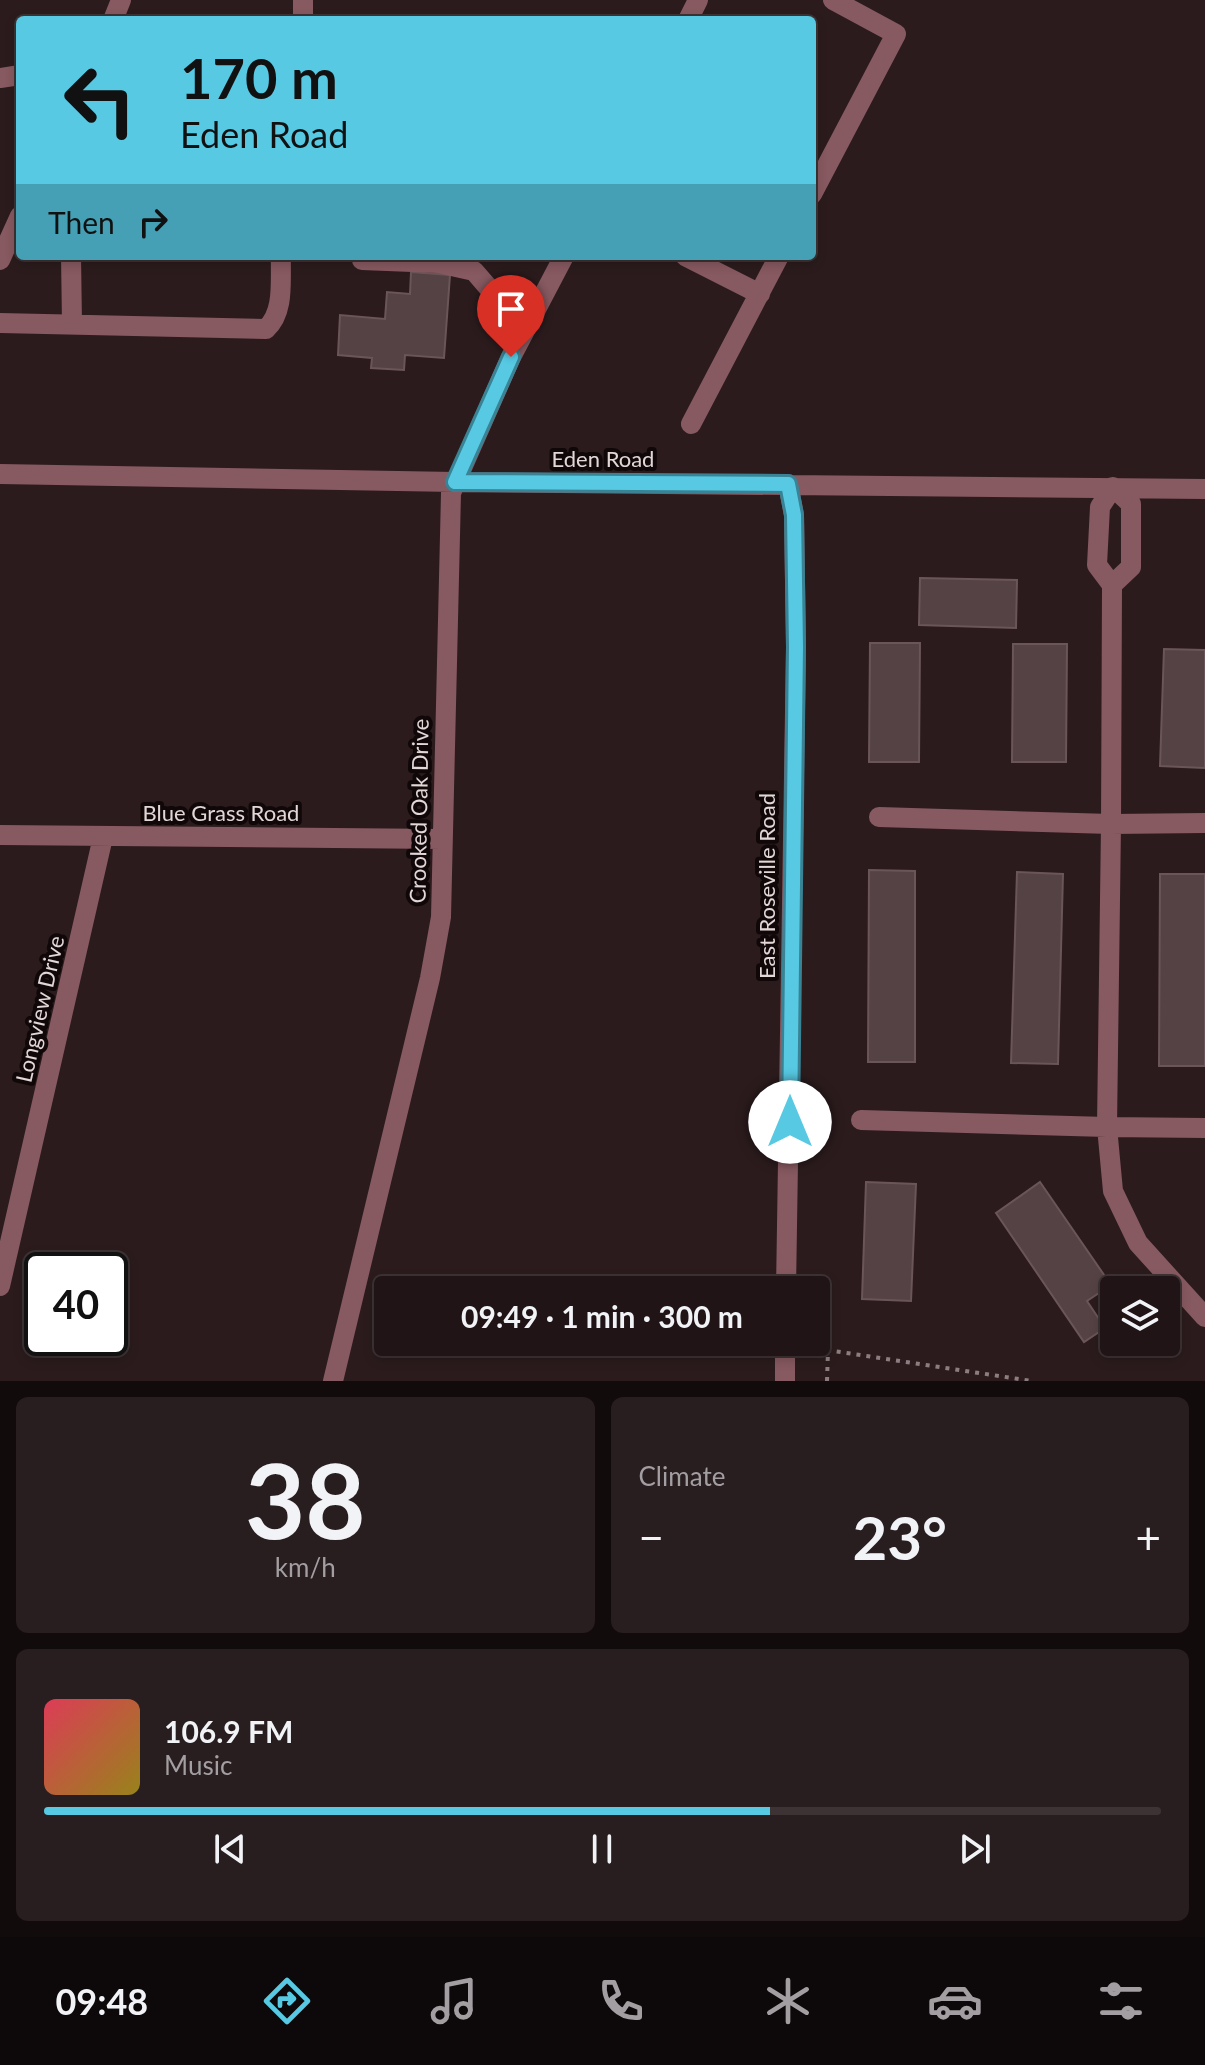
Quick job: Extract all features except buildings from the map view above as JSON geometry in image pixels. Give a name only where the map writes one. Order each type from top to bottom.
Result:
[{"type":"street","points":[[816,186],[896,34],[833,0]]},
{"type":"street","points":[[0,260],[16,225]]},
{"type":"street","points":[[71,260],[72,324]]},
{"type":"street","points":[[0,323],[266,329],[275,321],[279,309],[281,260]]},
{"type":"street","points":[[362,260],[438,263],[474,271],[525,330]]},
{"type":"street","name":"Crooked Oak Drive","points":[[333,1381],[430,978],[441,917],[448,516],[455,482],[525,330],[562,260]]},
{"type":"street","points":[[693,260],[760,294]]},
{"type":"street","points":[[691,424],[777,260]]},
{"type":"street","name":"Eden Road","points":[[0,474],[1205,489]]},
{"type":"street","name":"East Roseville Road","points":[[786,1276],[796,647],[794,515],[788,484]]},
{"type":"street","points":[[1112,585],[1131,567],[1131,504],[1113,487],[1100,507],[1097,565],[1112,585],[1107,1127],[1113,1191],[1138,1243],[1205,1317]]},
{"type":"street","points":[[879,817],[1111,824],[1205,823]]},
{"type":"street","name":"Blue Grass Road","points":[[0,835],[442,839]]},
{"type":"street","name":"Longview Drive","points":[[0,1286],[103,837]]},
{"type":"street","points":[[861,1120],[1205,1128]]},
{"type":"street","points":[[785,1356],[785,1381]]},
{"type":"path","points":[[830,1350],[1032,1381]]},
{"type":"path","points":[[827,1381],[828,1356]]},
{"type":"route","points":[[511,357],[455,482],[788,484],[794,515],[796,647],[790,1122]]}]
